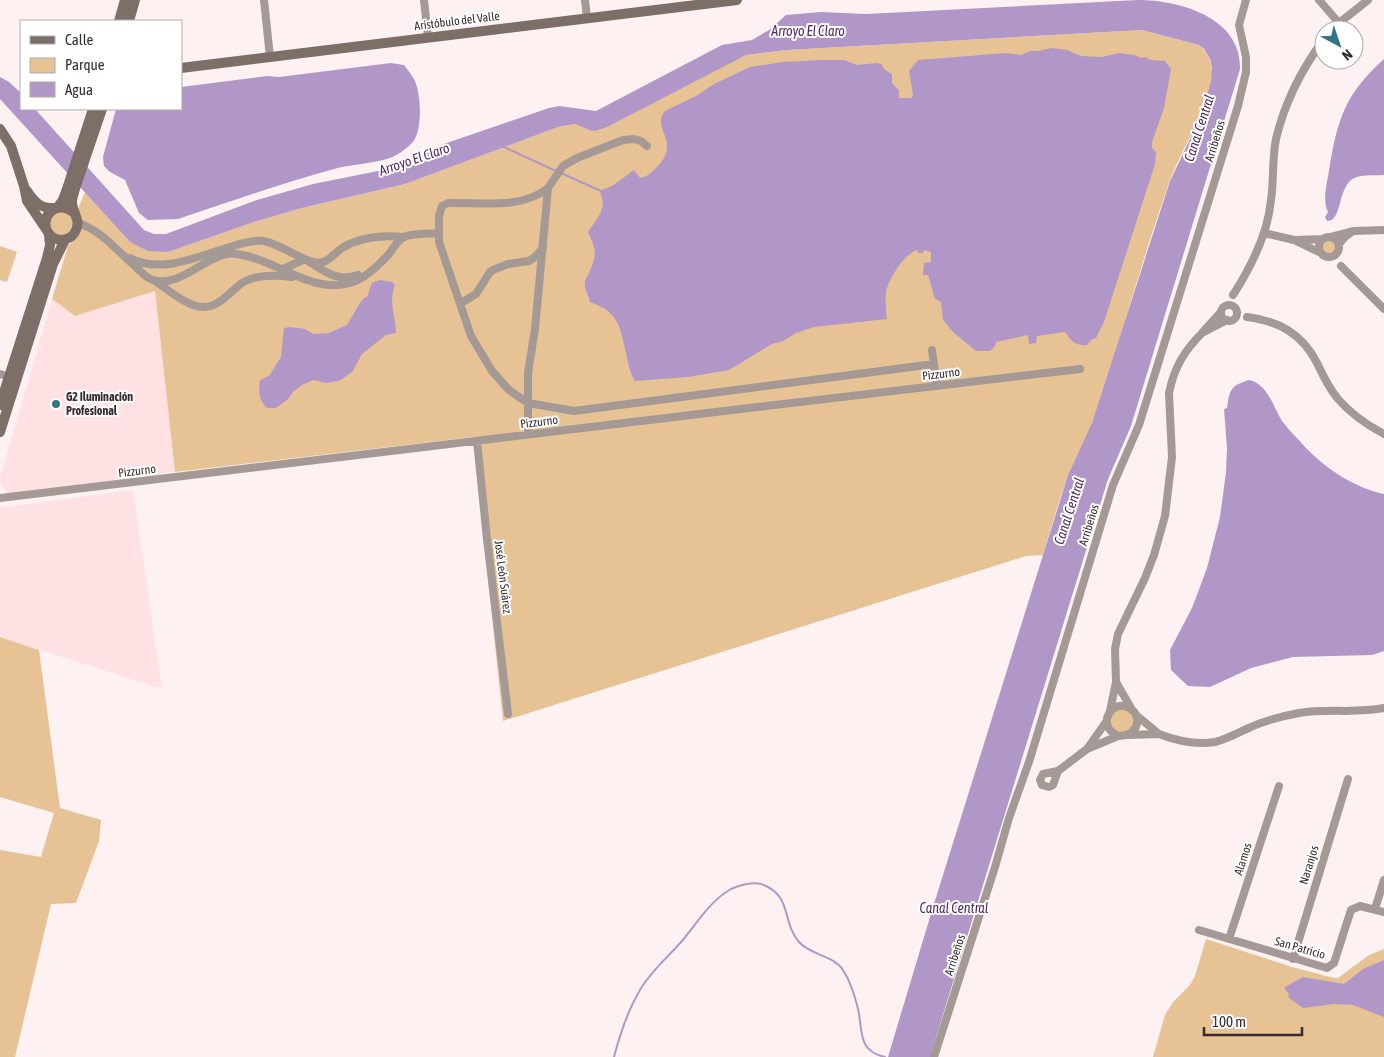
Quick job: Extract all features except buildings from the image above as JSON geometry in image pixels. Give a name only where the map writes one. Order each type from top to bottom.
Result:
[{"type":"street","points":[[119,20],[125,0]]},
{"type":"street","points":[[129,20],[135,0]]},
{"type":"street","points":[[264,0],[270,57]]},
{"type":"street","points":[[424,0],[428,38]]},
{"type":"street","points":[[585,0],[587,18]]},
{"type":"street","name":"Aristóbulo del Valle","points":[[182,68],[736,0]]},
{"type":"street","name":"Arribeños","points":[[934,1057],[1009,818],[1029,762],[1113,486],[1139,426],[1238,106],[1246,72],[1246,57],[1239,25],[1246,0]]},
{"type":"street","points":[[1319,0],[1337,20]]},
{"type":"street","points":[[1342,20],[1368,0]]},
{"type":"street","points":[[1087,749],[1106,722],[1110,711],[1116,682],[1114,656],[1118,634],[1154,555],[1164,516],[1172,457],[1169,404],[1174,371],[1183,353],[1223,309],[1246,274],[1264,233],[1271,202],[1276,141],[1284,112],[1300,74],[1314,54]]},
{"type":"street","points":[[0,405],[4,376],[47,258],[50,245],[45,220],[47,215],[57,208],[71,189],[93,110]]},
{"type":"street","points":[[82,154],[102,110]]},
{"type":"street","points":[[0,129],[11,146],[27,201],[48,233],[54,238],[65,240]]},
{"type":"street","points":[[647,146],[641,141],[634,139],[623,140],[577,158],[562,168],[543,193],[529,198],[499,203],[448,203],[442,206],[439,216],[439,242],[471,336],[492,371],[509,390],[528,403],[574,411],[934,364]]},
{"type":"street","points":[[24,186],[38,204],[47,209],[64,207],[74,213]]},
{"type":"street","points":[[528,434],[528,373],[535,329],[548,188]]},
{"type":"street","points":[[0,432],[53,264],[65,240],[74,234],[78,224],[74,213],[71,189]]},
{"type":"street","points":[[78,224],[85,226],[110,242],[119,252],[153,280],[187,302],[202,307],[214,304],[225,298],[244,282],[277,275],[298,278],[314,283],[338,285],[352,282],[370,271],[404,237]]},
{"type":"street","points":[[1324,255],[1319,247],[1326,238],[1353,231],[1384,230]]},
{"type":"street","points":[[1324,255],[1333,256],[1345,236],[1353,231]]},
{"type":"street","points":[[282,269],[306,260],[323,262],[343,247],[367,239],[386,235],[404,237],[438,233]]},
{"type":"street","points":[[1264,233],[1294,240],[1341,266],[1359,282],[1382,308],[1384,315]]},
{"type":"street","points":[[1294,240],[1335,239],[1339,246],[1341,266]]},
{"type":"street","points":[[119,252],[140,263],[152,266],[167,265],[244,243],[262,241],[281,246],[331,276],[340,278],[354,277],[370,271]]},
{"type":"street","points":[[461,303],[476,294],[490,272],[508,264],[529,261],[535,258],[543,248]]},
{"type":"street","points":[[153,280],[163,281],[176,278],[196,269],[214,257],[229,253],[253,257],[298,278]]},
{"type":"street","points":[[1232,315],[1233,295]]},
{"type":"street","points":[[1223,309],[1230,306],[1232,315]]},
{"type":"street","points":[[1223,309],[1223,318],[1232,315],[1247,317],[1272,322],[1293,332],[1308,348],[1338,399],[1364,422],[1384,434]]},
{"type":"street","points":[[1202,333],[1232,315]]},
{"type":"street","points":[[932,350],[937,386]]},
{"type":"street","name":"Pizzurno","points":[[0,498],[1080,369]]},
{"type":"street","name":"José León Suárez","points":[[477,441],[483,485],[486,539],[508,714]]},
{"type":"street","points":[[1116,682],[1136,716],[1159,734]]},
{"type":"street","points":[[1110,711],[1118,706],[1131,708]]},
{"type":"street","points":[[1058,771],[1087,749],[1118,736],[1159,734],[1186,742],[1210,742],[1226,739],[1259,724],[1287,715],[1317,711],[1364,711],[1384,708]]},
{"type":"street","points":[[1128,735],[1135,729],[1136,716]]},
{"type":"street","points":[[1106,722],[1110,731],[1118,736]]},
{"type":"street","name":"Naranjos","points":[[1293,959],[1348,779]]},
{"type":"street","name":"Alamos","points":[[1230,939],[1278,786]]},
{"type":"street","points":[[1375,909],[1384,880]]},
{"type":"street","name":"San Patricio","points":[[1199,930],[1323,968],[1330,967],[1334,963],[1351,910],[1360,906],[1384,912]]},
{"type":"shaded area","points":[[155,290],[175,472],[7,494],[0,482],[0,478],[52,299],[75,316]]},
{"type":"shaded area","points":[[133,490],[162,689],[0,637],[0,508]]},
{"type":"green space","points":[[1142,30],[1199,45],[1206,53],[1210,62],[1211,82],[1198,121],[1169,183],[1093,421],[1068,476],[1043,555],[1026,556],[503,721],[473,437],[175,472],[155,291],[75,316],[52,299],[68,246],[81,232],[82,223],[78,209],[85,192],[130,242],[168,252],[254,222],[302,208],[405,184],[558,127],[575,124],[589,130],[746,55],[787,50]]},
{"type":"green space","points":[[62,210],[72,217],[72,223],[67,234],[60,235],[50,230],[49,219]]},
{"type":"green space","points":[[1329,238],[1337,246],[1329,254],[1321,246]]},
{"type":"green space","points":[[0,246],[17,252],[7,282],[0,280]]},
{"type":"green space","points":[[0,637],[39,650],[60,808],[101,820],[99,841],[76,903],[51,904],[15,1057],[0,1057],[0,850],[41,857],[54,813],[0,797]]},
{"type":"green space","points":[[1124,708],[1133,716],[1133,724],[1128,731],[1119,733],[1111,729],[1110,713]]},
{"type":"green space","points":[[1206,939],[1292,967],[1334,978],[1338,978],[1369,955],[1384,949],[1384,1057],[1153,1057],[1165,1015],[1173,1002],[1190,985],[1195,976]]},
{"type":"water","points":[[1138,0],[1155,1],[1189,8],[1206,15],[1220,25],[1231,37],[1238,51],[1240,69],[1131,426],[1108,479],[930,1057],[888,1057],[1068,475],[1092,423],[1170,181],[1190,139],[1207,96],[1212,68],[1210,59],[1204,49],[1199,45],[1142,30],[787,50],[746,55],[607,127],[595,131],[575,124],[558,127],[405,184],[302,208],[254,222],[168,252],[148,251],[130,242],[0,99],[0,77],[20,92],[20,110],[36,110],[144,230],[154,234],[166,234],[257,200],[313,184],[398,167],[438,146],[549,108],[559,106],[596,111],[722,45],[752,40],[769,30],[786,15],[821,12],[866,14]]},
{"type":"water","points":[[1052,48],[1067,50],[1081,56],[1102,57],[1119,53],[1142,58],[1146,57],[1150,60],[1165,61],[1171,69],[1164,108],[1152,142],[1152,148],[1156,152],[1155,164],[1104,322],[1096,338],[1087,345],[1081,345],[1075,343],[1064,332],[1037,336],[1036,343],[1029,344],[1028,335],[996,342],[990,351],[976,351],[953,332],[943,320],[941,302],[935,299],[928,275],[923,275],[924,263],[931,262],[931,252],[924,250],[923,253],[918,253],[918,250],[903,261],[887,287],[887,319],[814,327],[772,344],[729,370],[688,377],[635,381],[631,374],[620,328],[616,320],[607,310],[590,302],[586,290],[585,280],[593,263],[595,253],[588,232],[602,209],[603,204],[600,193],[602,190],[612,186],[634,170],[640,178],[647,176],[664,159],[667,143],[661,118],[665,111],[750,67],[782,62],[821,60],[844,60],[857,65],[877,63],[881,64],[885,70],[892,74],[892,83],[899,90],[899,98],[911,98],[913,95],[909,71],[918,60],[1006,53],[1021,55],[1030,51]]},
{"type":"water","points":[[1384,59],[1384,175],[1360,176],[1350,181],[1343,193],[1335,216],[1332,220],[1327,221],[1325,217],[1328,212],[1325,203],[1326,186],[1335,137],[1340,122],[1345,109],[1360,84]]},
{"type":"water","points":[[391,63],[404,65],[414,79],[419,95],[420,113],[416,137],[402,152],[390,158],[334,169],[178,219],[148,220],[139,213],[125,180],[110,172],[104,166],[103,157],[116,110],[182,110],[182,87],[267,76],[279,77]]},
{"type":"water","points":[[380,280],[392,282],[395,285],[392,304],[396,333],[386,335],[362,354],[353,371],[341,380],[327,383],[313,380],[302,385],[276,408],[267,408],[262,402],[260,395],[260,380],[269,376],[281,357],[284,328],[305,329],[313,334],[329,333],[347,325],[360,303],[367,297],[372,283]]},
{"type":"water","points":[[1249,380],[1261,386],[1273,403],[1282,421],[1322,463],[1362,487],[1384,494],[1384,651],[1372,655],[1293,657],[1251,668],[1210,687],[1188,686],[1171,670],[1170,650],[1192,608],[1207,568],[1220,517],[1227,448],[1224,409],[1227,408],[1230,392],[1234,386]]},
{"type":"water","points":[[1384,960],[1384,1017],[1353,1005],[1334,1004],[1303,1008],[1289,998],[1288,992],[1285,990],[1285,987],[1303,977],[1344,984],[1363,969]]},
{"type":"waterway","points":[[502,146],[556,171]]},
{"type":"waterway","points":[[561,173],[601,191]]},
{"type":"waterway","points":[[614,1057],[628,1014],[649,977],[682,941],[704,913],[723,894],[731,889],[754,883],[761,884],[778,895],[790,926],[799,942],[809,950],[833,961],[843,970],[855,999],[865,1045],[876,1054],[885,1057]]},
{"type":"place","name":"G2 Iluminación Profesional","points":[[56,404]]},
{"type":"water label","name":"Arroyo El Claro","points":[[808,31]]},
{"type":"water label","name":"Canal Central","points":[[1199,128]]},
{"type":"water label","name":"Arroyo El Claro","points":[[414,159]]},
{"type":"water label","name":"Canal Central","points":[[1069,511]]},
{"type":"water label","name":"Canal Central","points":[[954,908]]}]
